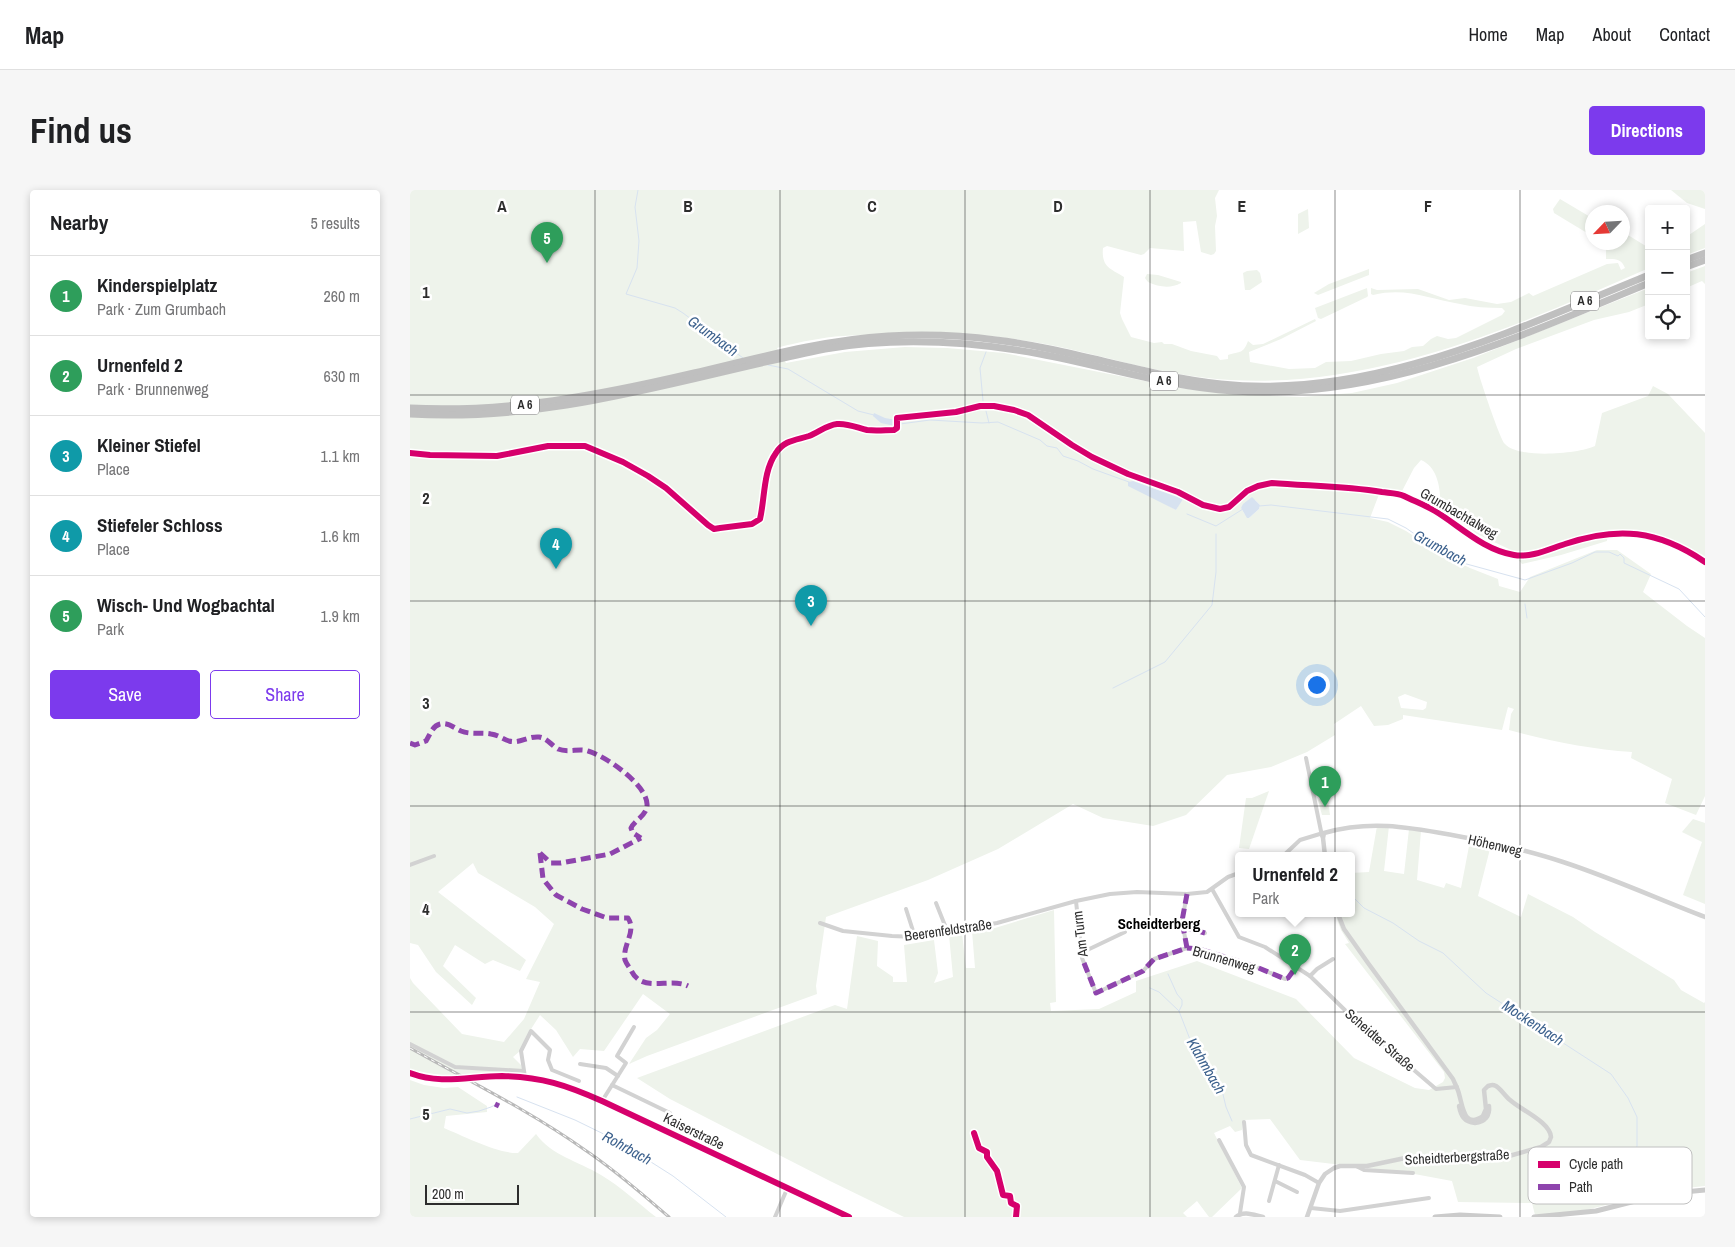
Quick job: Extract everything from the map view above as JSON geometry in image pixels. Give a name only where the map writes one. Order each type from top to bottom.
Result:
[{"type":"highway","points":[[1690,259],[1705,253]]},
{"type":"highway","points":[[1690,266],[1705,260]]},
{"type":"highway","name":"A 6","points":[[410,414],[463,415],[520,412],[596,401],[784,352],[916,335],[944,335],[997,340],[1044,348],[1181,379],[1232,385],[1304,384],[1354,378],[1412,364],[1521,327],[1645,277]]},
{"type":"highway","name":"A 6","points":[[844,343],[916,342],[974,344],[1042,354],[1146,378],[1201,388],[1250,392],[1304,391],[1382,379],[1448,360],[1553,323],[1645,285]]},
{"type":"highway","name":"A 6","points":[[410,408],[463,409],[538,404],[694,376]]},
{"type":"main road","name":"Kaiserstraße","points":[[410,1073],[425,1078],[445,1080],[498,1076],[525,1077],[560,1084],[602,1101],[849,1217]]},
{"type":"main road","points":[[1692,1191],[1705,1190]]},
{"type":"main road","points":[[1534,1217],[1596,1211],[1624,1204]]},
{"type":"main road","points":[[1435,1217],[1500,1217]]},
{"type":"street","name":"Grumbachtalweg","points":[[1401,495],[1435,511],[1479,541],[1513,555],[1536,554],[1581,538],[1618,532],[1639,533],[1658,538],[1705,562]]},
{"type":"street","points":[[1306,758],[1323,835],[1325,852]]},
{"type":"street","name":"Höhenweg","points":[[1287,852],[1300,840],[1356,826],[1385,825],[1498,844],[1562,861],[1705,917]]},
{"type":"street","points":[[410,865],[434,856]]},
{"type":"street","points":[[1076,901],[1110,894],[1137,892],[1204,893],[1235,874]]},
{"type":"street","name":"Scheidter Straße","points":[[1212,889],[1239,937],[1266,948],[1310,976],[1351,1016],[1432,1086],[1440,1090],[1457,1087]]},
{"type":"street","points":[[1187,894],[1182,913],[1187,948]]},
{"type":"street","name":"Beerenfeldstraße","points":[[820,923],[843,931],[915,937],[997,923],[1076,901]]},
{"type":"street","name":"Am Turm","points":[[1076,901],[1081,953],[1096,993]]},
{"type":"street","points":[[936,903],[948,932]]},
{"type":"street","points":[[906,909],[915,937]]},
{"type":"street","name":"Scheidterbergstraße","points":[[1339,917],[1344,929],[1368,964],[1448,1071],[1457,1087],[1466,1117],[1472,1120],[1480,1118],[1486,1112],[1484,1090],[1490,1085],[1498,1087],[1508,1100],[1548,1128],[1552,1134],[1551,1140],[1541,1147]]},
{"type":"street","points":[[1183,927],[1205,933]]},
{"type":"street","points":[[1081,953],[1125,932]]},
{"type":"street","name":"Brunnenweg","points":[[1096,993],[1143,971],[1154,959],[1187,948],[1199,949],[1254,966],[1285,979],[1288,978],[1296,967]]},
{"type":"street","points":[[1310,976],[1314,971],[1333,959]]},
{"type":"street","points":[[602,1101],[626,1063],[617,1056],[634,1027]]},
{"type":"street","points":[[525,1077],[522,1051],[531,1032],[550,1050],[548,1060],[552,1070],[579,1081]]},
{"type":"street","points":[[410,1044],[455,1067],[523,1071]]},
{"type":"street","points":[[580,1064],[606,1068],[618,1076]]},
{"type":"street","points":[[612,1085],[670,1112]]},
{"type":"street","points":[[1244,1122],[1246,1145],[1250,1153],[1260,1160],[1305,1175],[1319,1183],[1307,1217]]},
{"type":"street","points":[[1219,1140],[1244,1187],[1238,1215],[1263,1217]]},
{"type":"street","name":"Scheidterbergstraße","points":[[1319,1183],[1325,1174],[1334,1168],[1367,1166],[1410,1158],[1509,1156],[1528,1151]]},
{"type":"street","points":[[1269,1201],[1279,1165]]},
{"type":"street","name":"Scheidterbergstraße","points":[[1355,1166],[1364,1170],[1413,1173]]},
{"type":"street","points":[[1275,1180],[1296,1192]]},
{"type":"street","points":[[775,1217],[787,1189]]},
{"type":"street","points":[[1311,1208],[1340,1211],[1429,1198]]},
{"type":"shaded area","points":[[410,190],[1219,190],[1215,198],[1217,216],[1215,226],[1216,251],[1214,254],[1201,252],[1196,221],[1183,222],[1184,251],[1150,248],[1141,255],[1107,246],[1103,248],[1104,260],[1108,267],[1124,277],[1120,313],[1122,319],[1131,337],[1154,343],[1172,344],[1191,351],[1217,356],[1220,360],[1228,359],[1228,355],[1243,350],[1248,341],[1253,345],[1263,344],[1315,319],[1316,321],[1281,339],[1249,352],[1250,362],[1289,369],[1315,368],[1326,362],[1351,361],[1404,351],[1412,347],[1423,346],[1437,336],[1448,339],[1456,338],[1502,315],[1505,311],[1502,308],[1470,306],[1407,293],[1396,292],[1373,295],[1371,294],[1371,288],[1377,290],[1418,289],[1449,300],[1465,298],[1497,304],[1511,302],[1529,293],[1533,296],[1607,264],[1618,263],[1621,270],[1625,268],[1620,261],[1606,259],[1606,250],[1630,250],[1630,236],[1645,246],[1645,270],[1549,311],[1446,349],[1340,374],[1286,380],[1207,378],[1160,370],[1045,344],[982,335],[852,335],[800,342],[777,348],[786,363],[845,352],[905,347],[947,348],[1004,353],[1180,388],[1232,394],[1302,397],[1352,393],[1397,383],[1473,358],[1645,290],[1645,306],[1629,312],[1594,320],[1516,349],[1477,367],[1502,440],[1512,449],[1522,452],[1562,453],[1595,446],[1602,413],[1648,396],[1653,386],[1668,394],[1705,433],[1705,558],[1702,555],[1646,533],[1608,530],[1607,541],[1522,564],[1509,549],[1477,534],[1440,506],[1439,486],[1435,473],[1427,463],[1421,460],[1414,468],[1401,493],[1381,489],[1370,518],[1388,522],[1406,531],[1443,555],[1498,579],[1499,586],[1520,592],[1530,577],[1597,550],[1617,550],[1651,574],[1643,592],[1705,638],[1705,796],[1696,815],[1665,803],[1672,779],[1631,758],[1632,752],[1570,744],[1509,730],[1511,714],[1514,709],[1508,707],[1502,730],[1403,715],[1403,719],[1388,725],[1374,726],[1361,706],[1334,724],[1335,735],[1307,752],[1271,767],[1227,775],[1186,815],[1153,826],[1103,818],[1073,804],[998,849],[928,880],[826,917],[816,986],[817,994],[629,1064],[646,1038],[657,1030],[670,1014],[643,994],[604,1051],[580,1049],[573,1057],[556,1030],[540,1015],[526,1037],[520,1051],[513,1057],[521,1065],[523,1073],[438,1076],[410,1069],[410,978],[462,1034],[504,1042],[524,1019],[540,982],[526,979],[554,924],[535,907],[478,873],[473,863],[438,892],[526,960],[520,971],[493,960],[485,964],[455,945],[443,966],[476,998],[472,1005],[436,972],[418,945],[410,943]],"holes":[[[1148,486],[1182,499],[1176,510],[1155,498]],[[1255,500],[1260,505],[1259,509],[1249,518],[1241,508]],[[1405,694],[1427,702],[1426,708],[1423,710],[1401,708],[1398,697]]]},
{"type":"shaded area","points":[[1671,190],[1705,190],[1705,209],[1687,203]]},
{"type":"shaded area","points":[[1560,199],[1585,214],[1585,232],[1554,213],[1553,209]]},
{"type":"shaded area","points":[[1308,209],[1309,228],[1298,234],[1298,214]]},
{"type":"shaded area","points":[[1705,224],[1705,248],[1690,254],[1690,234]]},
{"type":"shaded area","points":[[1705,266],[1705,284],[1702,281],[1690,286],[1690,272]]},
{"type":"shaded area","points":[[1369,269],[1369,275],[1318,295],[1314,293],[1329,284]]},
{"type":"shaded area","points":[[1257,270],[1260,273],[1262,282],[1250,290],[1245,290],[1243,273]]},
{"type":"shaded area","points":[[1147,274],[1158,275],[1181,283],[1169,287],[1156,285],[1148,282],[1145,278]]},
{"type":"shaded area","points":[[1367,288],[1367,297],[1321,319],[1318,318],[1315,308]]},
{"type":"shaded area","points":[[1269,791],[1249,849],[1239,848],[1246,798],[1252,798]]},
{"type":"shaded area","points":[[1327,793],[1330,815],[1322,815],[1318,800]]},
{"type":"shaded area","points":[[1693,819],[1705,823],[1705,904],[1683,895],[1702,842],[1682,832]]},
{"type":"shaded area","points":[[1377,826],[1389,826],[1384,871],[1404,874],[1409,829],[1421,831],[1417,880],[1444,888],[1446,883],[1461,888],[1470,841],[1491,845],[1478,896],[1521,917],[1528,894],[1573,917],[1674,980],[1681,990],[1705,1002],[1705,1186],[1692,1187],[1692,1147],[1528,1147],[1528,1203],[1458,1202],[1452,1181],[1409,1173],[1300,1160],[1270,1119],[1243,1120],[1242,1130],[1235,1132],[1230,1126],[1214,1133],[1242,1188],[1212,1217],[1209,1217],[1197,1201],[1183,1213],[1187,1217],[904,1217],[670,1099],[637,1078],[835,1005],[847,1009],[857,936],[878,941],[877,966],[893,977],[893,982],[907,982],[904,945],[934,940],[938,973],[934,983],[953,977],[949,935],[962,933],[966,968],[975,968],[972,931],[995,928],[1054,910],[1056,1002],[1050,1003],[1051,1011],[1099,1009],[1136,992],[1136,981],[1197,961],[1296,999],[1354,1058],[1415,1088],[1429,1090],[1443,1082],[1445,1078],[1444,1072],[1345,944],[1349,943],[1336,917],[1355,917],[1355,873],[1369,872]]},
{"type":"shaded area","points":[[410,1080],[424,1085],[444,1088],[458,1087],[487,1106],[487,1112],[446,1116],[444,1128],[481,1144],[510,1153],[518,1153],[536,1134],[542,1142],[558,1153],[608,1179],[656,1217],[410,1217]]},
{"type":"shaded area","points":[[1532,1204],[1610,1204],[1582,1211],[1535,1215]]},
{"type":"water","points":[[874,413],[896,420],[895,426],[881,423],[873,416]]},
{"type":"water","points":[[1133,481],[1183,499],[1176,510],[1128,486],[1128,482]]},
{"type":"water","points":[[1252,497],[1260,505],[1259,509],[1247,518],[1241,508]]},
{"type":"waterway","name":"Grumbach","points":[[638,190],[635,207],[639,241],[637,268],[626,294],[675,308],[743,358]]},
{"type":"waterway","points":[[983,401],[980,368],[986,352]]},
{"type":"waterway","name":"Grumbach","points":[[768,365],[788,369],[858,411],[874,415]]},
{"type":"waterway","points":[[986,411],[989,423]]},
{"type":"waterway","name":"Grumbach","points":[[900,424],[930,420],[998,422],[1040,440],[1047,446],[1057,448],[1063,456],[1129,482]]},
{"type":"waterway","name":"Grumbach","points":[[1259,506],[1271,505],[1388,519],[1463,563],[1525,580],[1572,563],[1595,552],[1609,552],[1618,556],[1620,554],[1624,558],[1624,563],[1679,589],[1705,617]]},
{"type":"waterway","name":"Grumbach","points":[[1187,514],[1216,526],[1243,509]]},
{"type":"waterway","points":[[1113,688],[1165,662],[1212,605],[1216,572],[1216,534]]},
{"type":"waterway","points":[[1525,604],[1527,618]]},
{"type":"waterway","name":"Mockenbach","points":[[1355,899],[1364,908],[1443,953],[1486,993],[1611,1074],[1628,1098],[1637,1117],[1637,1147]]},
{"type":"waterway","name":"Klahmbach","points":[[1168,974],[1177,994],[1182,1000],[1179,1011]]},
{"type":"waterway","name":"Klahmbach","points":[[1150,988],[1159,992],[1179,1011],[1191,1042],[1213,1077],[1221,1086],[1226,1107],[1232,1121]]},
{"type":"waterway","name":"Rohrbach","points":[[517,1097],[575,1120],[618,1141],[673,1176],[726,1217]]},
{"type":"waterway","name":"Rohrbach","points":[[410,1119],[450,1109],[467,1113],[479,1111],[499,1103]]},
{"type":"railway","points":[[410,1048],[543,1122],[618,1174],[669,1217]]},
{"type":"marked path","points":[[410,743],[415,745],[426,741],[435,727],[443,724],[465,732],[496,735],[513,742],[539,737],[547,740],[558,749],[566,751],[585,750],[596,754],[625,773],[634,781],[646,798],[646,809],[631,828],[633,833],[641,838]]},
{"type":"marked path","points":[[540,853],[551,863],[561,863],[610,854],[641,838]]},
{"type":"marked path","points":[[540,853],[543,879],[556,895],[582,909],[607,918],[628,918],[631,928],[625,949],[625,960],[636,977],[649,983],[673,983],[688,986]]},
{"type":"marked path","points":[[1187,894],[1182,921],[1187,948]]},
{"type":"marked path","points":[[1183,927],[1205,933]]},
{"type":"marked path","points":[[1084,963],[1096,993],[1143,971],[1154,959],[1187,948],[1199,949],[1254,966],[1285,979],[1288,978],[1296,967]]},
{"type":"marked path","points":[[495,1104],[499,1106]]},
{"type":"cycle path","points":[[410,453],[497,456],[548,446],[585,446],[623,462],[648,476],[666,488],[714,529],[752,524],[760,519],[769,468],[776,453],[787,443],[837,424],[845,424],[867,430],[894,430],[897,428],[897,418],[956,412],[980,406],[994,406],[1028,415],[1092,457],[1128,474],[1178,492],[1203,505],[1220,509],[1229,507],[1247,491],[1272,483],[1355,488],[1404,496],[1435,511],[1482,543],[1514,555],[1533,554],[1584,538],[1620,533],[1654,537],[1688,551],[1705,562]]},
{"type":"cycle path","points":[[410,1073],[433,1079],[490,1076],[529,1078],[565,1086],[602,1101],[849,1217]]},
{"type":"cycle path","points":[[974,1133],[979,1148],[987,1152],[987,1157],[997,1171],[1003,1195],[1010,1196],[1011,1203],[1017,1206],[1016,1217]]},
{"type":"place","name":"Wisch- Und Wogbachtal","points":[[547,263]]},
{"type":"place","name":"Stiefeler Schloss","points":[[556,569]]},
{"type":"place","name":"Kleiner Stiefel","points":[[811,626]]},
{"type":"place","name":"Kinderspielplatz","points":[[1325,807]]},
{"type":"place","name":"Urnenfeld 2","points":[[1295,975]]},
{"type":"district","name":"Scheidterberg","points":[[1159,924]]}]
